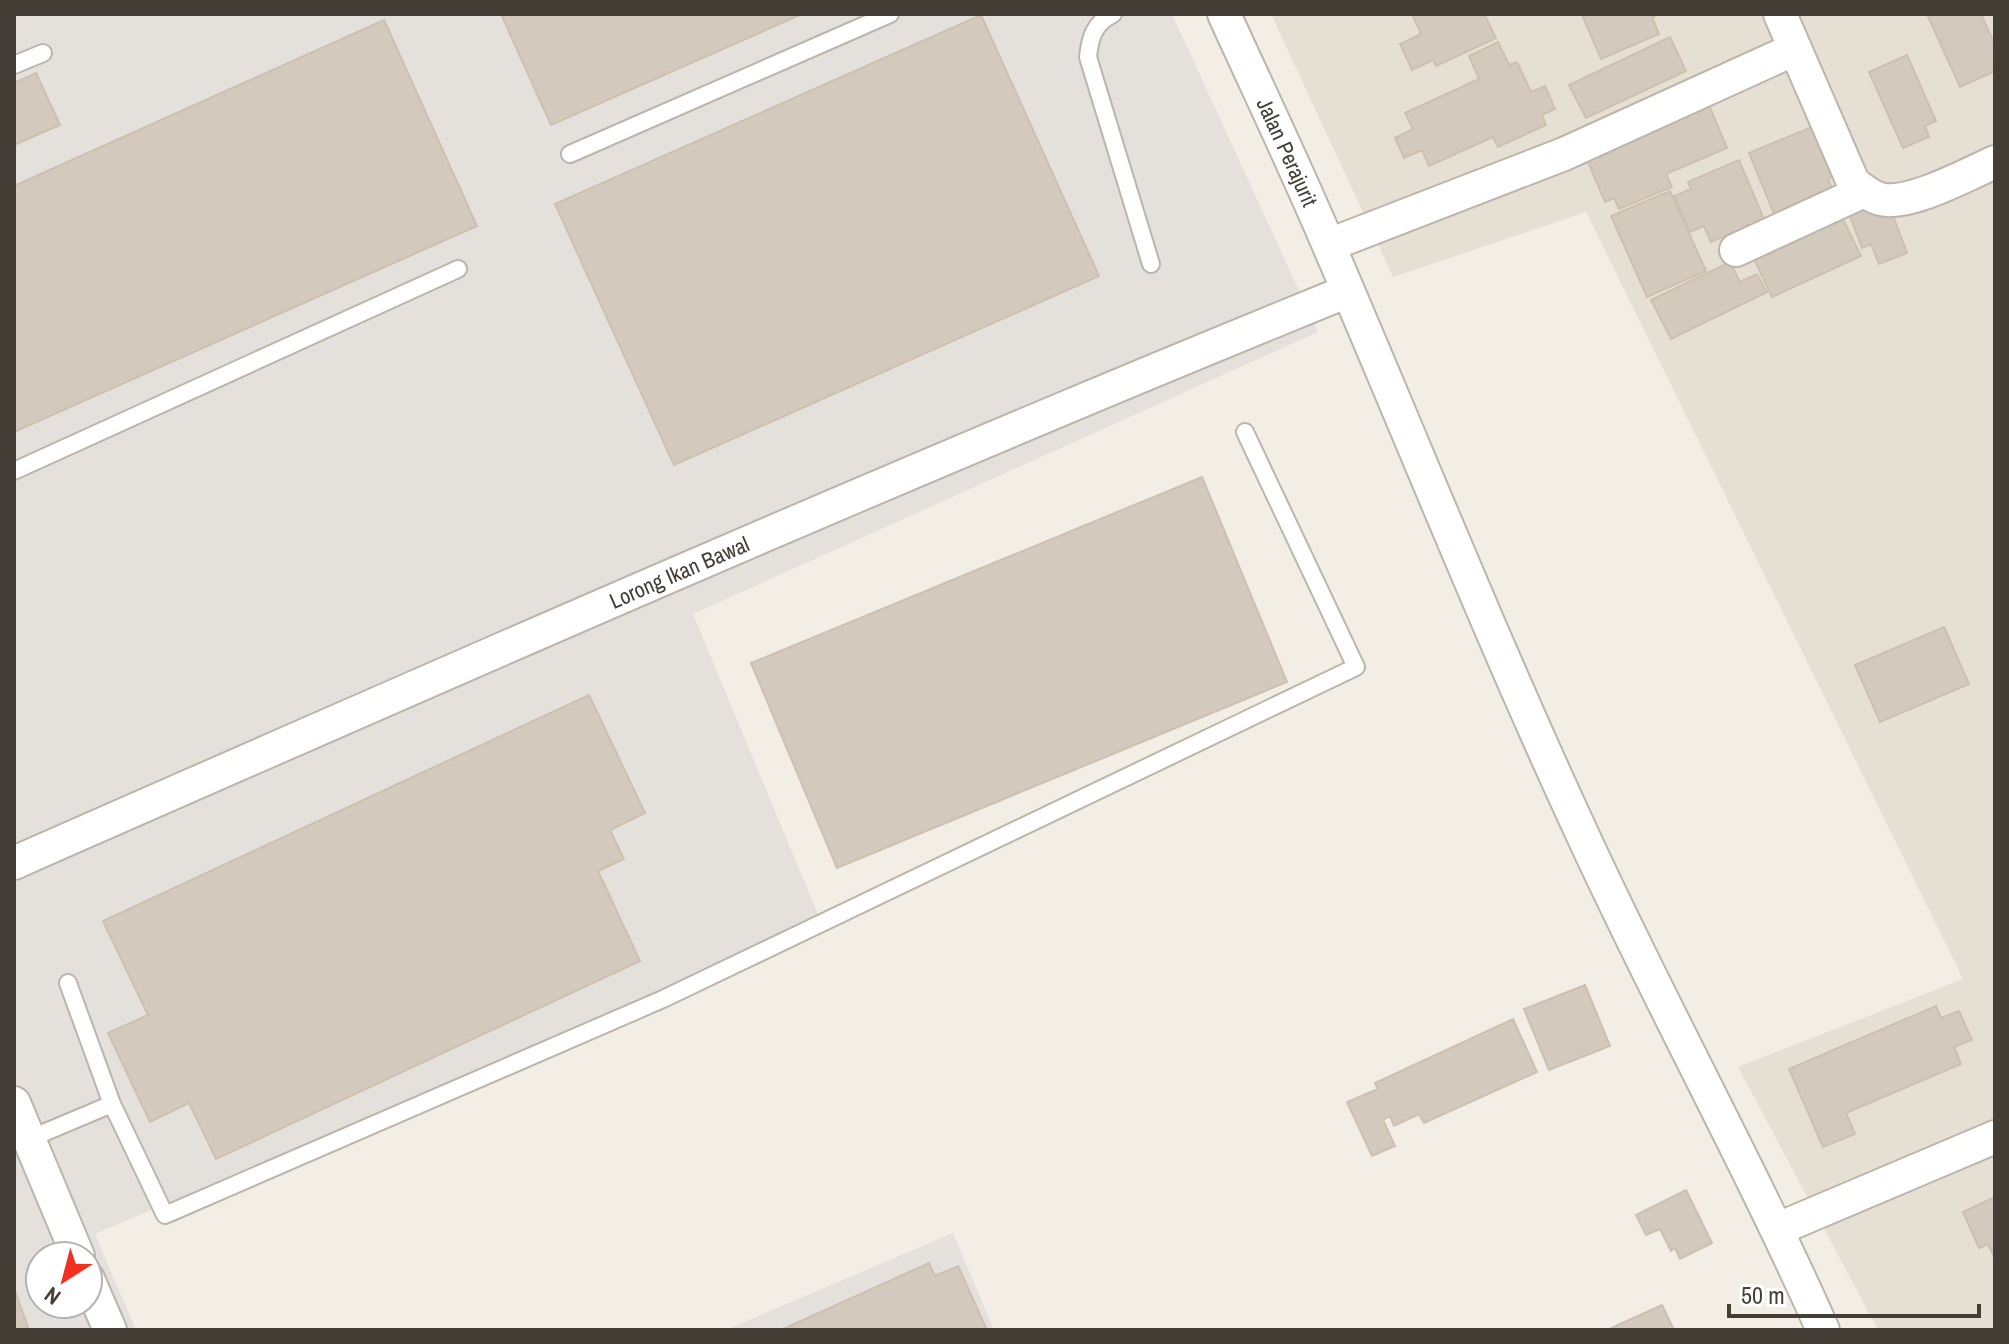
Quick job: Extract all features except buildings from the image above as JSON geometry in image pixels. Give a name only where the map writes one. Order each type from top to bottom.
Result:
[{"type":"street","name":"Jalan Perajurit","points":[[1224,14],[1329,245],[1579,828],[1778,1229],[1823,1330]]},
{"type":"street","points":[[1780,14],[1853,182],[1864,191],[1881,199],[1895,200],[1916,195],[1995,162]]},
{"type":"street","points":[[1329,245],[1564,154],[1795,49]]},
{"type":"street","points":[[1736,250],[1864,191]]},
{"type":"street","name":"Lorong Ikan Bawal","points":[[14,863],[501,649],[1197,352],[1348,291]]},
{"type":"street","points":[[14,1103],[71,1240]]},
{"type":"street","points":[[1778,1229],[1995,1137]]},
{"type":"lane","points":[[570,154],[890,14]]},
{"type":"lane","points":[[1113,14],[1106,17],[1090,35],[1088,57],[1151,264]]},
{"type":"lane","points":[[14,65],[43,53]]},
{"type":"lane","points":[[14,471],[458,269]]},
{"type":"lane","points":[[68,983],[112,1104],[165,1215],[663,999],[1356,667],[1245,432]]},
{"type":"lane","points":[[29,1139],[112,1104]]},
{"type":"shaded area","points":[[14,14],[1172,14],[1318,332],[693,614],[822,924],[95,1234],[98,1240],[24,1240],[24,1320],[104,1320],[104,1255],[136,1330],[14,1330]]},
{"type":"shaded area","points":[[1271,14],[1995,14],[1995,1330],[1878,1330],[1738,1067],[1963,979],[1586,212],[1393,277]]},
{"type":"shaded area","points":[[953,1233],[994,1330],[726,1330]]}]
